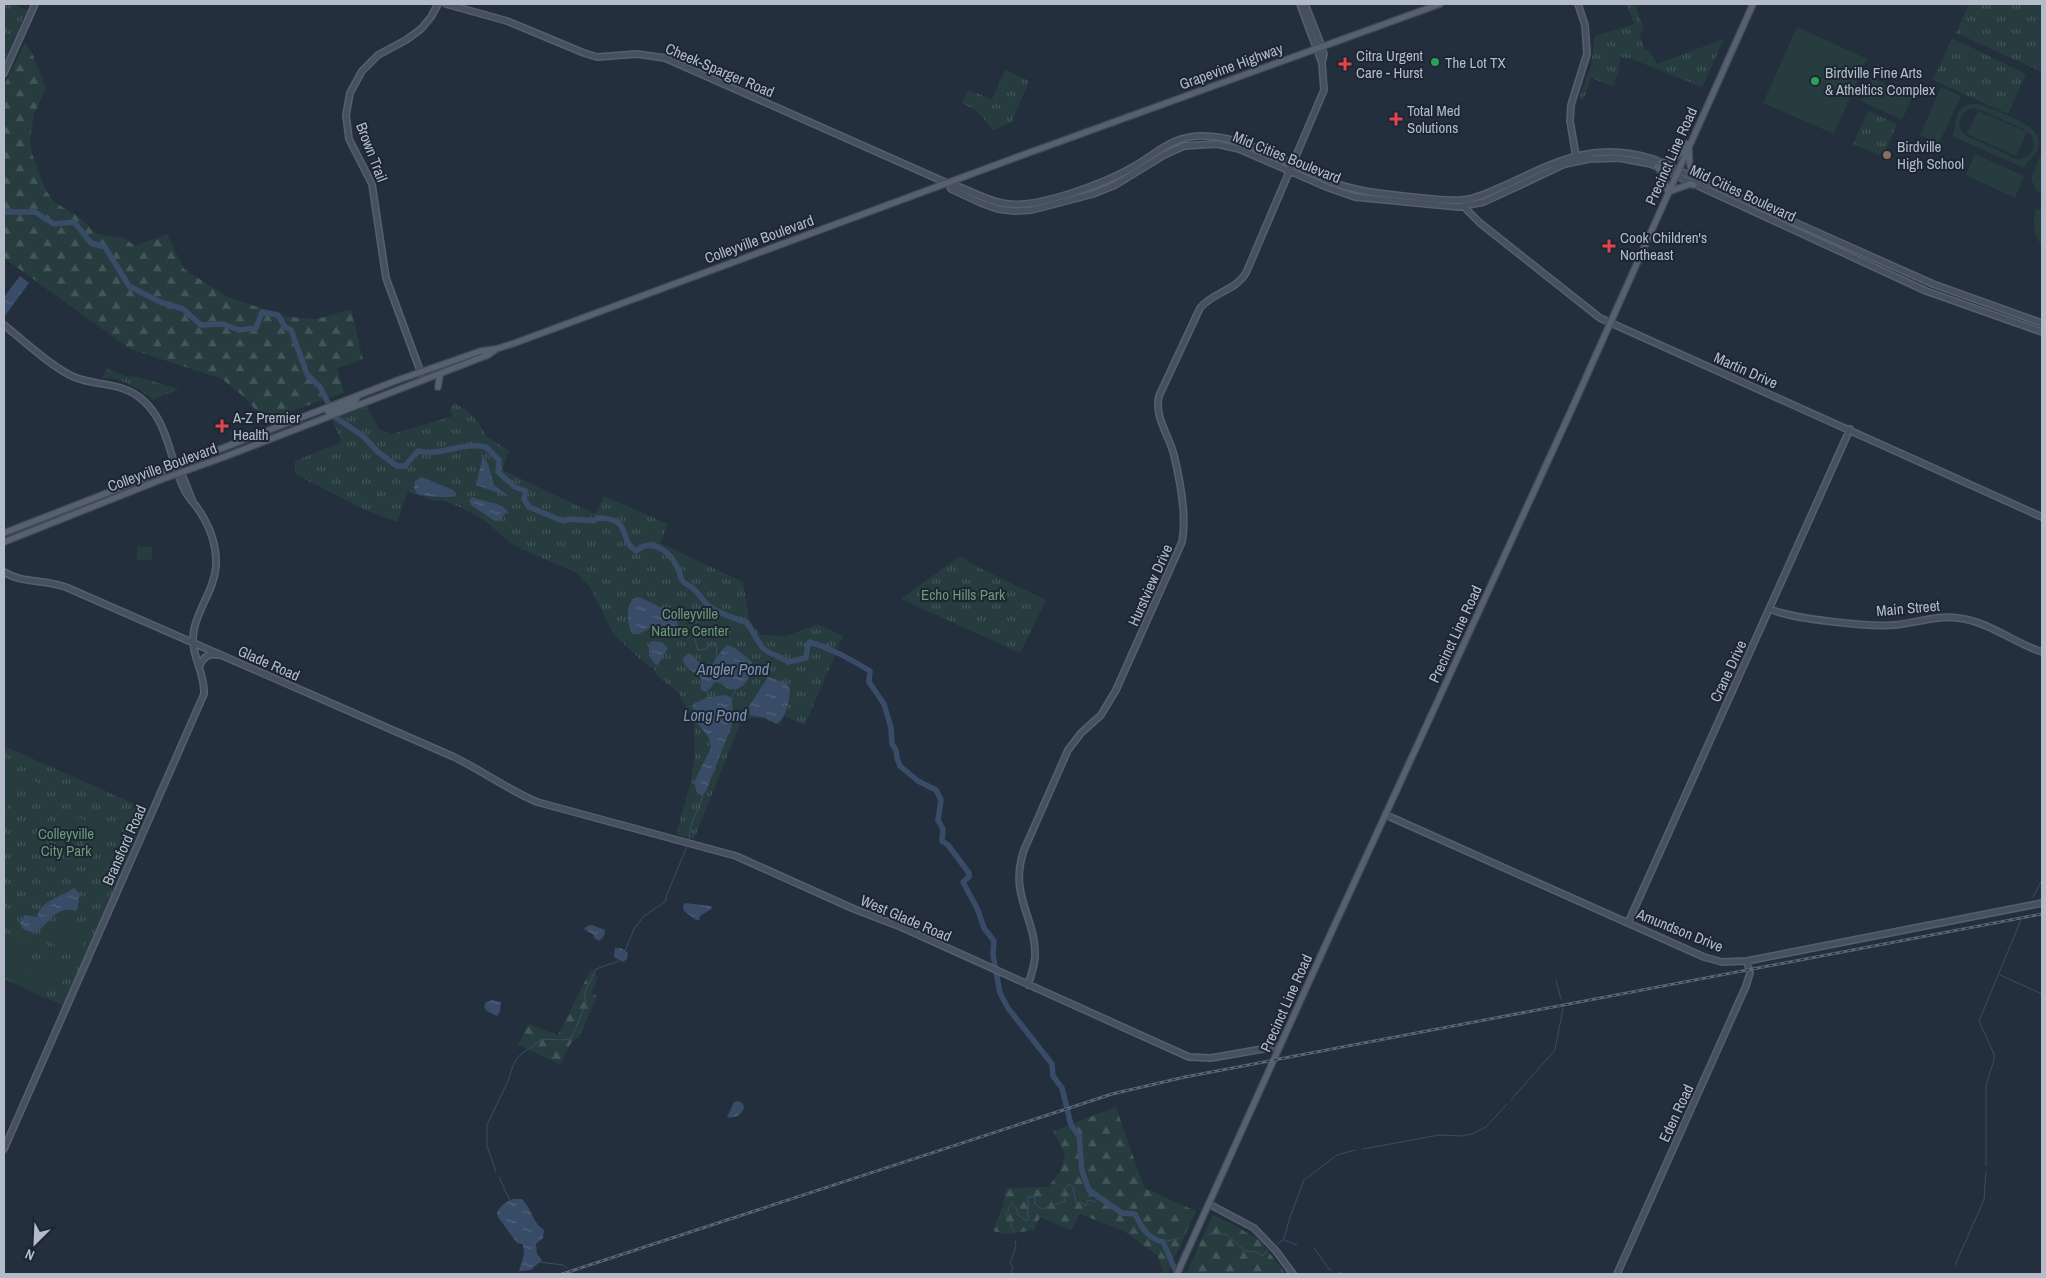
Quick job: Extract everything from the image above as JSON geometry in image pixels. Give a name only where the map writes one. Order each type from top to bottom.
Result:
[{"type":"main road","name":"Grapevine Highway","points":[[1031,152],[1440,4]]},
{"type":"main road","name":"Precinct Line Road","points":[[1177,1274],[1610,323],[1753,4]]},
{"type":"main road","points":[[1692,139],[1677,157],[1659,165],[1668,192],[1690,184],[1694,185]]},
{"type":"main road","points":[[1689,146],[1689,166],[1705,182]]},
{"type":"main road","name":"Colleyville Boulevard","points":[[351,403],[357,396],[457,359],[481,351],[496,349],[1031,152]]},
{"type":"main road","name":"Colleyville Boulevard","points":[[4,542],[178,473],[224,457],[351,403],[440,374],[488,355],[496,349]]},
{"type":"main road","points":[[457,359],[460,366]]},
{"type":"main road","points":[[421,373],[426,379]]},
{"type":"main road","points":[[438,387],[440,374]]},
{"type":"main road","name":"Colleyville Boulevard","points":[[4,533],[176,466],[309,420]]},
{"type":"main road","points":[[66,508],[68,516]]},
{"type":"street","points":[[4,73],[35,4]]},
{"type":"street","name":"Brown Trail","points":[[421,373],[386,278],[372,184],[349,138],[346,115],[350,93],[362,70],[378,55],[406,40],[421,29],[431,17],[438,4]]},
{"type":"street","name":"Cheek-Sparger Road","points":[[446,4],[507,22],[597,57],[608,58],[637,54],[665,58],[854,140],[947,183]]},
{"type":"street","points":[[1300,4],[1320,48]]},
{"type":"street","points":[[1305,4],[1320,48]]},
{"type":"street","points":[[1576,158],[1570,121],[1571,105],[1587,54],[1585,25],[1578,4]]},
{"type":"street","name":"Hurstview Drive","points":[[1028,985],[1033,971],[1035,956],[1033,938],[1020,894],[1020,861],[1068,750],[1081,733],[1101,715],[1116,690],[1182,542],[1184,528],[1177,471],[1158,411],[1159,396],[1200,308],[1208,300],[1237,284],[1246,273],[1324,90],[1320,48]]},
{"type":"street","name":"Mid Cities Boulevard","points":[[947,183],[989,200],[1008,205],[1025,204],[1092,187],[1127,170],[1160,148],[1178,140],[1206,136],[1231,139],[1357,190],[1445,200],[1464,200],[1486,194],[1550,164],[1602,151],[1640,155],[1659,165],[1705,182],[1941,287],[2042,328]]},
{"type":"street","points":[[1178,140],[1181,148]]},
{"type":"street","name":"Mid Cities Boulevard","points":[[947,183],[951,189],[988,206],[1014,211],[1032,210],[1106,189],[1164,155],[1181,148],[1217,144],[1245,152],[1355,197],[1444,207],[1464,207],[1484,202],[1576,158],[1624,158],[1659,165]]},
{"type":"street","points":[[1245,152],[1248,146]]},
{"type":"street","points":[[1624,158],[1631,159],[1640,155]]},
{"type":"street","name":"Mid Cities Boulevard","points":[[1677,172],[1694,185],[1938,295],[2042,328]]},
{"type":"street","points":[[1355,197],[1357,190]]},
{"type":"street","points":[[1464,207],[1469,202],[1482,198],[1486,194]]},
{"type":"street","name":"Martin Drive","points":[[1464,207],[1480,223],[1597,316],[1610,323],[2042,516]]},
{"type":"street","points":[[1764,217],[1768,210]]},
{"type":"street","points":[[1859,251],[1862,262]]},
{"type":"street","points":[[1938,295],[1941,287]]},
{"type":"street","name":"Bransford Road","points":[[4,325],[74,377],[124,388],[143,400],[157,417],[184,490],[203,517],[214,543],[216,564],[214,578],[196,623],[193,644],[204,681],[204,694],[4,1149]]},
{"type":"street","name":"Crane Drive","points":[[1628,923],[1850,429]]},
{"type":"street","name":"Glade Road","points":[[4,572],[21,580],[56,583],[460,760],[477,768],[518,794]]},
{"type":"street","name":"Main Street","points":[[1770,609],[1793,616],[1883,625],[1938,618],[1960,618],[1974,622],[2042,652]]},
{"type":"street","points":[[200,666],[207,656],[212,654],[221,656]]},
{"type":"street","name":"West Glade Road","points":[[518,794],[537,802],[736,856],[1189,1057],[1211,1058],[1280,1046]]},
{"type":"street","name":"Amundson Drive","points":[[1386,815],[1712,960],[1729,962],[1747,961],[2042,903]]},
{"type":"street","name":"Eden Road","points":[[1617,1274],[1746,986],[1750,973],[1747,961]]},
{"type":"street","points":[[1209,1204],[1254,1228],[1276,1251],[1293,1274]]},
{"type":"green space","points":[[4,4],[12,4],[27,10],[4,61]]},
{"type":"green space","points":[[1626,4],[1635,4],[1644,30],[1639,33],[1645,51],[1649,51],[1657,64],[1724,39],[1702,87],[1629,58],[1620,57],[1619,70],[1613,86],[1591,78],[1583,100],[1579,99],[1591,66],[1595,36],[1634,24]]},
{"type":"green space","points":[[1969,4],[2042,4],[2042,72],[1956,33]]},
{"type":"green space","name":"Birdville Fine Arts & Atheltics Complex","points":[[1797,27],[1867,59],[1834,134],[1763,103]]},
{"type":"green space","points":[[1952,38],[2026,74],[2008,114],[1933,80]]},
{"type":"green space","points":[[25,43],[31,51],[46,88],[34,114],[30,140],[32,154],[45,189],[54,202],[79,217],[97,234],[124,238],[135,246],[167,234],[184,269],[229,298],[289,317],[317,319],[351,309],[363,360],[337,368],[344,393],[265,420],[243,396],[222,379],[130,349],[4,258],[4,86]]},
{"type":"green space","points":[[1005,70],[1029,81],[1012,122],[993,130],[977,111],[962,103],[968,90],[992,99]]},
{"type":"green space","points":[[1872,78],[1913,96],[1902,120],[1861,101]]},
{"type":"green space","points":[[1941,87],[1961,96],[1939,143],[1920,135]]},
{"type":"green space","points":[[1969,104],[1978,104],[2021,121],[2031,128],[2038,138],[2039,146],[2024,168],[1952,136],[1960,110]],"holes":[[[1973,108],[2025,130],[2031,135],[2034,146],[2029,155],[2016,159],[1965,135],[1959,123],[1964,112]]]},
{"type":"green space","points":[[1868,111],[1897,124],[1883,157],[1853,144]]},
{"type":"green space","points":[[1978,111],[2027,132],[2016,156],[1967,134]]},
{"type":"green space","points":[[2042,152],[2042,194],[2036,191],[2031,178]]},
{"type":"green space","points":[[1975,154],[2024,176],[2015,198],[1966,175]]},
{"type":"green space","points":[[2036,209],[2042,211],[2042,246],[2034,228]]},
{"type":"green space","points":[[107,369],[125,376],[138,377],[179,389],[153,400],[142,391],[123,381],[102,378]]},
{"type":"green space","name":"Colleyville Nature Center","points":[[454,403],[469,412],[478,422],[486,436],[509,451],[502,470],[595,514],[604,496],[668,524],[660,543],[743,582],[749,620],[760,635],[786,636],[818,624],[843,636],[805,725],[784,716],[780,725],[762,718],[742,719],[694,839],[676,834],[690,785],[695,754],[694,722],[678,692],[657,676],[653,667],[649,667],[614,635],[590,587],[575,572],[519,548],[484,520],[442,500],[434,501],[408,491],[397,522],[363,509],[295,474],[295,461],[342,442],[332,420],[367,407],[379,429],[393,434],[453,416],[450,410]]},
{"type":"green space","points":[[137,546],[152,547],[152,560],[137,560]]},
{"type":"green space","name":"Echo Hills Park","points":[[960,556],[973,565],[1046,600],[1020,653],[901,599]]},
{"type":"green space","name":"Colleyville City Park","points":[[4,746],[148,810],[64,1006],[4,979]]},
{"type":"green space","points":[[4,772],[17,778],[19,781],[4,814]]},
{"type":"green space","points":[[27,778],[41,784],[36,795],[22,789]]},
{"type":"green space","points":[[44,807],[50,812],[45,825],[42,826],[36,821]]},
{"type":"green space","points":[[60,816],[68,817],[69,821],[63,833],[60,834],[54,829]]},
{"type":"green space","points":[[80,818],[85,823],[80,835],[77,837],[71,832],[77,819]]},
{"type":"green space","points":[[92,819],[104,824],[105,827],[96,841],[85,836],[84,833]]},
{"type":"green space","points":[[66,913],[76,920],[82,930],[84,941],[81,953],[76,954],[51,943],[50,940],[61,915]]},
{"type":"green space","points":[[7,935],[33,947],[34,950],[21,978],[6,966],[4,937]]},
{"type":"green space","points":[[46,953],[75,965],[72,972],[63,981],[51,986],[31,983],[44,954]]},
{"type":"green space","points":[[591,969],[598,977],[591,993],[597,996],[579,1037],[571,1043],[560,1064],[518,1045],[528,1024],[558,1035]]},
{"type":"green space","points":[[1116,1107],[1144,1188],[1196,1211],[1167,1274],[1164,1274],[1158,1256],[1124,1231],[1080,1214],[1071,1230],[1040,1217],[1034,1230],[1007,1234],[993,1231],[1003,1205],[1006,1188],[1048,1187],[1060,1172],[1065,1154],[1053,1131]]},
{"type":"green space","points":[[1213,1215],[1260,1241],[1286,1274],[1186,1274]]},
{"type":"water","points":[[20,276],[29,283],[4,317],[4,297]]},
{"type":"water","points":[[483,456],[488,464],[494,485],[510,497],[476,485]]},
{"type":"water","points":[[421,477],[453,490],[456,496],[437,497],[417,494],[414,488],[415,481]]},
{"type":"water","points":[[472,497],[502,506],[509,513],[495,521],[471,505],[469,501]]},
{"type":"water","points":[[639,597],[667,610],[676,618],[679,628],[670,630],[655,626],[638,634],[632,634],[628,620],[628,610],[631,601]]},
{"type":"water","points":[[654,641],[662,642],[668,648],[658,665],[649,656],[649,645]]},
{"type":"water","name":"Angler Pond","points":[[727,645],[735,648],[752,662],[750,676],[739,688],[729,689],[715,682],[705,692],[700,689],[700,677],[686,666],[683,658],[689,653],[700,663],[710,667]]},
{"type":"water","points":[[768,677],[786,683],[790,689],[785,714],[776,724],[767,718],[750,715],[749,707]]},
{"type":"water","name":"Long Pond","points":[[726,695],[732,698],[732,725],[706,791],[702,796],[697,793],[694,782],[711,748],[708,736],[697,723],[693,704],[708,697]]},
{"type":"water","points":[[74,888],[80,894],[77,911],[62,911],[34,932],[22,928],[20,922],[25,915],[37,917],[39,911],[52,899]]},
{"type":"water","points":[[685,903],[713,908],[700,916],[699,920],[696,920],[684,911],[683,906]]},
{"type":"water","points":[[592,925],[605,930],[604,936],[599,941],[594,938],[594,935],[584,929]]},
{"type":"water","points":[[615,948],[621,948],[628,953],[627,959],[623,962],[614,957]]},
{"type":"water","points":[[492,1000],[501,1002],[500,1011],[497,1016],[487,1011],[484,1007],[486,1002]]},
{"type":"water","points":[[739,1101],[743,1104],[744,1108],[741,1113],[735,1117],[727,1117],[734,1102]]},
{"type":"water","points":[[513,1199],[522,1199],[537,1223],[544,1230],[543,1238],[536,1244],[537,1254],[542,1260],[531,1270],[519,1271],[524,1250],[522,1244],[517,1243],[498,1217],[497,1212],[500,1208]]},
{"type":"waterway","points":[[4,212],[35,212],[54,224],[74,222],[91,243],[105,247],[129,286],[160,302],[183,309],[201,325],[223,324],[239,330],[256,328],[262,312],[278,315],[285,327],[291,330],[307,374],[320,387],[335,417],[363,436],[378,452],[397,466],[405,466],[418,451],[435,452],[468,446],[486,447],[499,460],[498,472],[515,487],[526,491],[524,499],[529,507],[563,521],[572,519],[594,521],[597,518],[616,521],[621,525],[630,546],[636,551],[642,547],[654,546],[666,552],[675,563],[683,581],[715,610],[746,622],[761,646],[770,653],[788,662],[806,658],[810,642],[834,651],[870,671],[869,682],[884,704],[891,728],[892,744],[896,750],[900,766],[918,781],[936,790],[941,800],[938,820],[943,829],[942,841],[948,845],[969,873],[969,877],[963,882],[977,908],[984,928],[994,941],[993,955],[1000,993],[1008,1008],[1052,1064],[1053,1076],[1062,1088],[1071,1125],[1079,1136],[1082,1171],[1089,1190],[1122,1213],[1135,1214],[1146,1232],[1153,1238],[1163,1242],[1177,1274]]},
{"type":"waterway","points":[[709,606],[693,627],[693,633],[698,650],[706,649],[713,642],[717,645],[716,659],[713,664]]},
{"type":"waterway","points":[[731,699],[736,689]]},
{"type":"waterway","points":[[689,840],[691,825],[703,796]]},
{"type":"waterway","points":[[625,951],[634,929],[644,916],[666,901],[687,846]]},
{"type":"waterway","points":[[2033,897],[2042,880]]},
{"type":"waterway","points":[[1986,1166],[1986,1085],[1994,1054],[1979,1021],[2021,920]]},
{"type":"waterway","points":[[496,1172],[487,1146],[487,1125],[508,1081],[514,1063],[520,1055],[542,1039],[571,1039],[586,1004],[584,994],[596,969],[619,961]]},
{"type":"waterway","points":[[2000,975],[2042,994]]},
{"type":"waterway","points":[[1556,980],[1561,999]]},
{"type":"waterway","points":[[1511,1100],[1555,1050],[1563,1008]]},
{"type":"waterway","points":[[1363,1149],[1439,1135],[1460,1136],[1472,1134],[1486,1127],[1507,1104]]},
{"type":"waterway","points":[[1277,1244],[1284,1239],[1304,1180],[1337,1155],[1355,1150]]},
{"type":"waterway","points":[[1955,1265],[1984,1200],[1986,1171]]},
{"type":"waterway","points":[[499,1177],[510,1201]]},
{"type":"waterway","points":[[1014,1231],[1006,1214],[1012,1203],[1018,1211],[1017,1214],[1027,1221],[1029,1218],[1027,1197],[1034,1197],[1036,1201],[1034,1203],[1042,1209],[1065,1201],[1063,1193],[1068,1184],[1073,1187],[1076,1203],[1082,1203],[1086,1206],[1088,1200],[1095,1202],[1099,1196]]},
{"type":"waterway","points":[[1209,1234],[1226,1234],[1245,1251],[1256,1252],[1263,1256],[1268,1250]]},
{"type":"waterway","points":[[1163,1242],[1179,1238]]},
{"type":"waterway","points":[[1284,1240],[1297,1245]]},
{"type":"waterway","points":[[1011,1274],[1013,1267],[1010,1264],[1016,1246],[1015,1241]]},
{"type":"waterway","points":[[1314,1248],[1329,1269],[1332,1270]]},
{"type":"waterway","points":[[539,1262],[563,1265],[567,1268]]},
{"type":"railway","points":[[562,1274],[1112,1094],[1185,1077],[2042,914]]},
{"type":"place","name":"The Lot TX","points":[[1435,62]]},
{"type":"place","name":"Citra Urgent Care - Hurst","points":[[1345,64]]},
{"type":"place","name":"Birdville Fine Arts & Atheltics Complex","points":[[1815,81]]},
{"type":"place","name":"Total Med Solutions","points":[[1396,119]]},
{"type":"place","name":"Birdville High School","points":[[1887,155]]},
{"type":"place","name":"Cook Children's Northeast","points":[[1609,246]]},
{"type":"place","name":"A-Z Premier Health","points":[[222,426]]}]
